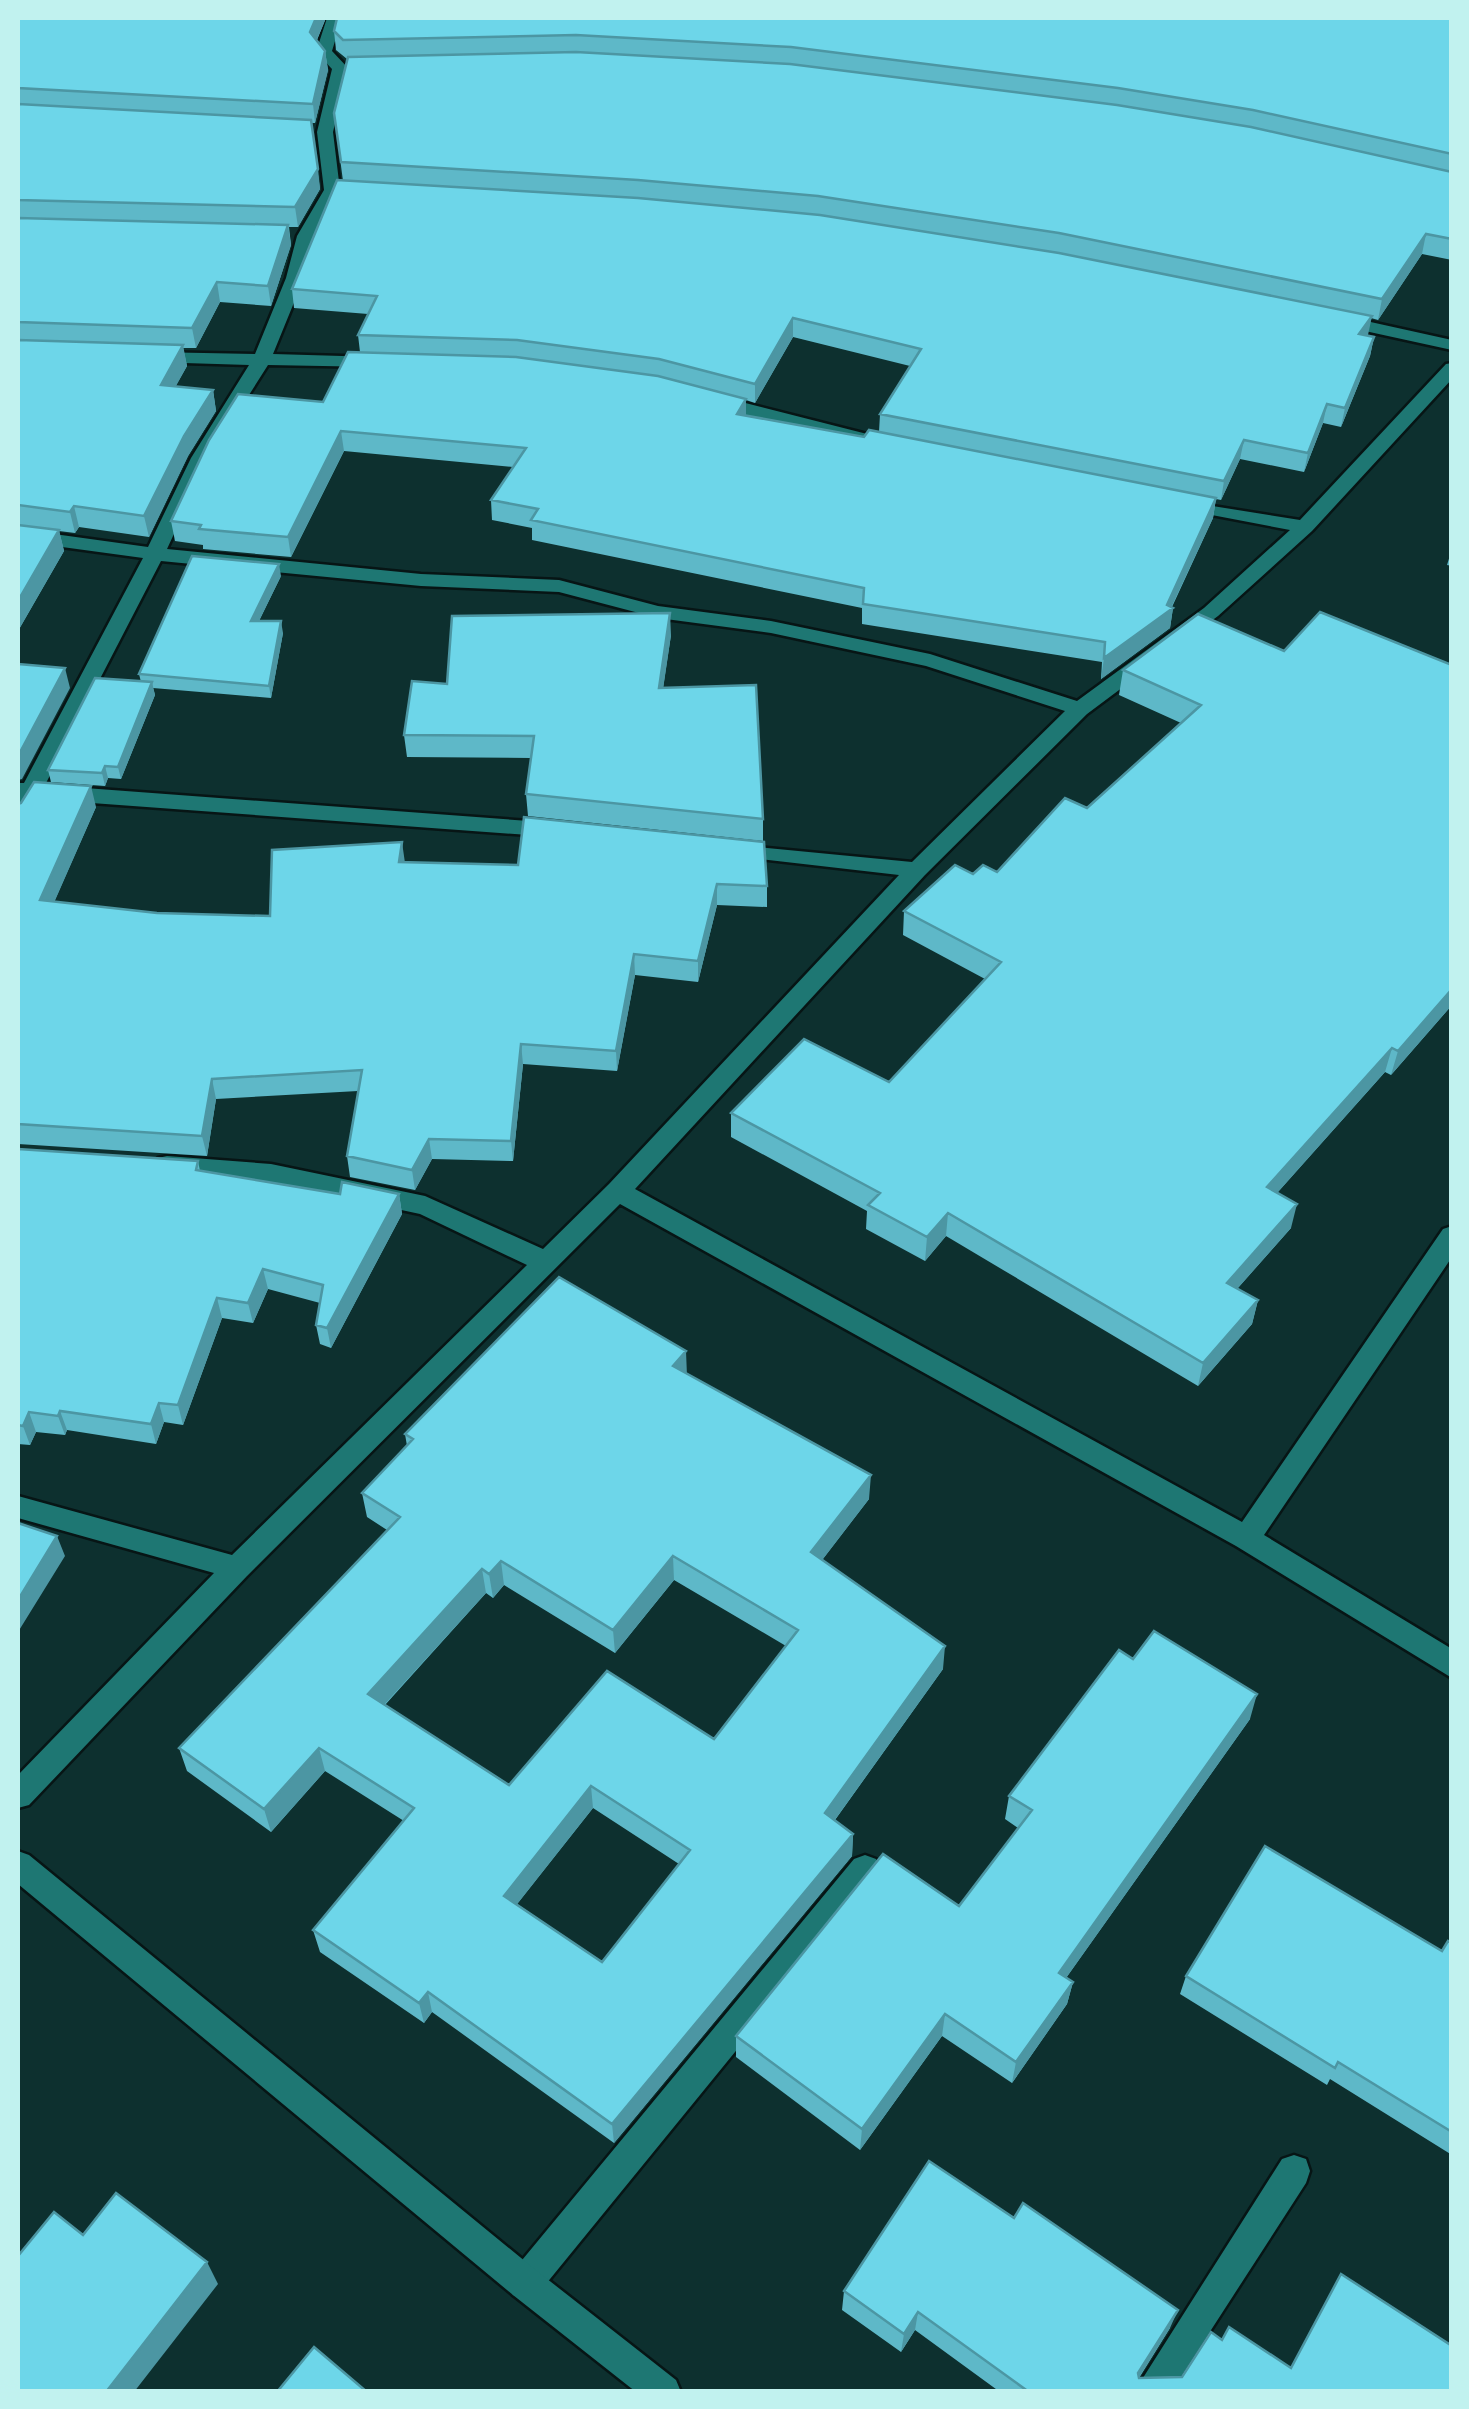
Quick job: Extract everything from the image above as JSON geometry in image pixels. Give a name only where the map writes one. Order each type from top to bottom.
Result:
[{"type":"street","points":[[18,815],[25,790],[154,554],[200,458],[234,396],[262,360],[295,278],[297,236],[341,191],[316,131],[350,68],[324,52],[334,18]]},
{"type":"street","points":[[1319,316],[1452,346]]},
{"type":"street","points":[[135,357],[394,363]]},
{"type":"street","points":[[18,1795],[237,1568],[618,1191],[918,870],[1080,709],[1211,612],[1305,527],[1452,368]]},
{"type":"street","points":[[695,396],[878,442]]},
{"type":"street","points":[[1157,499],[1305,527]]},
{"type":"street","points":[[18,535],[154,554],[420,580],[559,586],[658,612],[771,627],[930,660],[1080,709]]},
{"type":"street","points":[[25,790],[574,831]]},
{"type":"street","points":[[708,846],[918,870]]},
{"type":"street","points":[[141,1164],[271,1173],[425,1206],[546,1262]]},
{"type":"street","points":[[618,1191],[1246,1538],[1452,1665]]},
{"type":"street","points":[[1246,1538],[1452,1236]]},
{"type":"street","points":[[18,1507],[237,1568]]},
{"type":"street","points":[[18,1866],[664,2392]]},
{"type":"street","points":[[526,2283],[865,1870]]},
{"type":"street","points":[[1151,2392],[1294,2170]]},
{"type":"building","points":[[18,18],[316,18],[310,32],[325,51],[313,104],[18,88]]},
{"type":"building","points":[[337,18],[1452,18],[1452,154],[1253,110],[1118,88],[791,47],[576,35],[343,40],[334,31]]},
{"type":"building","points":[[576,52],[790,64],[1117,105],[1251,127],[1452,172],[1452,239],[1426,234],[1382,299],[1059,233],[818,196],[638,180],[341,162],[334,113],[348,57]]},
{"type":"building","points":[[18,104],[311,120],[318,169],[295,207],[18,200]]},
{"type":"building","points":[[337,180],[638,198],[820,215],[1059,253],[1372,316],[1359,334],[1374,337],[1345,408],[1327,404],[1308,453],[1244,440],[1224,481],[880,414],[921,349],[793,318],[755,384],[659,359],[517,340],[358,335],[377,296],[292,289]]},
{"type":"building","points":[[18,218],[288,225],[268,286],[217,282],[192,328],[18,322]]},
{"type":"building","points":[[18,340],[183,345],[161,385],[213,390],[184,436],[144,516],[74,506],[70,512],[18,505]]},
{"type":"building","points":[[348,352],[516,357],[658,376],[746,399],[737,414],[864,437],[869,430],[1216,498],[1167,605],[1173,608],[1104,658],[1105,642],[863,604],[864,588],[531,520],[538,509],[491,500],[526,448],[341,431],[288,537],[199,529],[201,525],[171,521],[209,440],[238,394],[323,402]]},
{"type":"building","points":[[18,525],[59,530],[18,601]]},
{"type":"building","points":[[192,556],[279,564],[251,621],[281,621],[269,686],[139,674]]},
{"type":"building","points":[[1320,612],[1452,665],[1452,989],[1398,1051],[1392,1048],[1267,1187],[1297,1204],[1227,1283],[1258,1300],[1203,1363],[948,1213],[927,1237],[868,1205],[880,1193],[731,1113],[804,1039],[889,1082],[1001,962],[904,911],[955,865],[973,874],[983,865],[997,872],[1065,798],[1087,808],[1201,705],[1123,670],[1198,614],[1284,651]]},
{"type":"building","points":[[670,613],[659,688],[756,685],[763,819],[526,794],[534,736],[404,735],[412,681],[447,684],[452,616]]},
{"type":"building","points":[[18,664],[65,668],[18,756]]},
{"type":"building","points":[[95,678],[152,682],[118,767],[105,766],[102,773],[48,770]]},
{"type":"building","points":[[34,782],[91,786],[40,900],[157,913],[270,916],[272,850],[402,842],[399,862],[518,865],[524,817],[764,842],[767,886],[717,884],[698,961],[634,954],[616,1051],[521,1044],[511,1141],[429,1139],[412,1170],[347,1156],[362,1070],[212,1079],[202,1136],[18,1124],[18,804]]},
{"type":"building","points":[[18,1149],[198,1161],[196,1170],[340,1194],[342,1182],[399,1194],[327,1328],[316,1325],[323,1285],[263,1269],[248,1303],[217,1298],[178,1405],[159,1403],[151,1424],[60,1411],[58,1416],[29,1412],[23,1426],[18,1425]]},
{"type":"building","points":[[559,1277],[686,1351],[673,1366],[871,1475],[811,1552],[945,1646],[825,1813],[853,1834],[612,2124],[428,1992],[419,2003],[313,1930],[414,1808],[319,1748],[264,1809],[179,1748],[400,1517],[362,1493],[413,1439],[405,1434]],"holes":[[[673,1556],[798,1630],[714,1739],[607,1671],[509,1785],[368,1694],[482,1569],[489,1574],[501,1561],[613,1630]],[[591,1786],[690,1850],[602,1962],[504,1896]]]},
{"type":"building","points":[[18,1523],[57,1536],[18,1600]]},
{"type":"building","points":[[1154,1631],[1257,1694],[1059,1973],[1073,1982],[1016,2062],[945,2014],[862,2129],[736,2036],[883,1854],[959,1906],[1032,1810],[1009,1796],[1119,1650],[1133,1659]]},
{"type":"building","points":[[1265,1846],[1442,1951],[1448,1941],[1452,1943],[1452,2132],[1338,2062],[1335,2068],[1186,1976]]},
{"type":"building","points":[[929,2161],[1014,2218],[1023,2203],[1178,2310],[1138,2373],[1139,2378],[1182,2377],[1211,2332],[1222,2340],[1229,2327],[1291,2368],[1341,2274],[1452,2346],[1452,2392],[1029,2392],[918,2312],[904,2334],[844,2291]]},
{"type":"building","points":[[116,2193],[207,2262],[106,2392],[18,2392],[18,2256],[54,2212],[83,2235]]},
{"type":"building","points":[[314,2347],[367,2392],[277,2392]]}]
